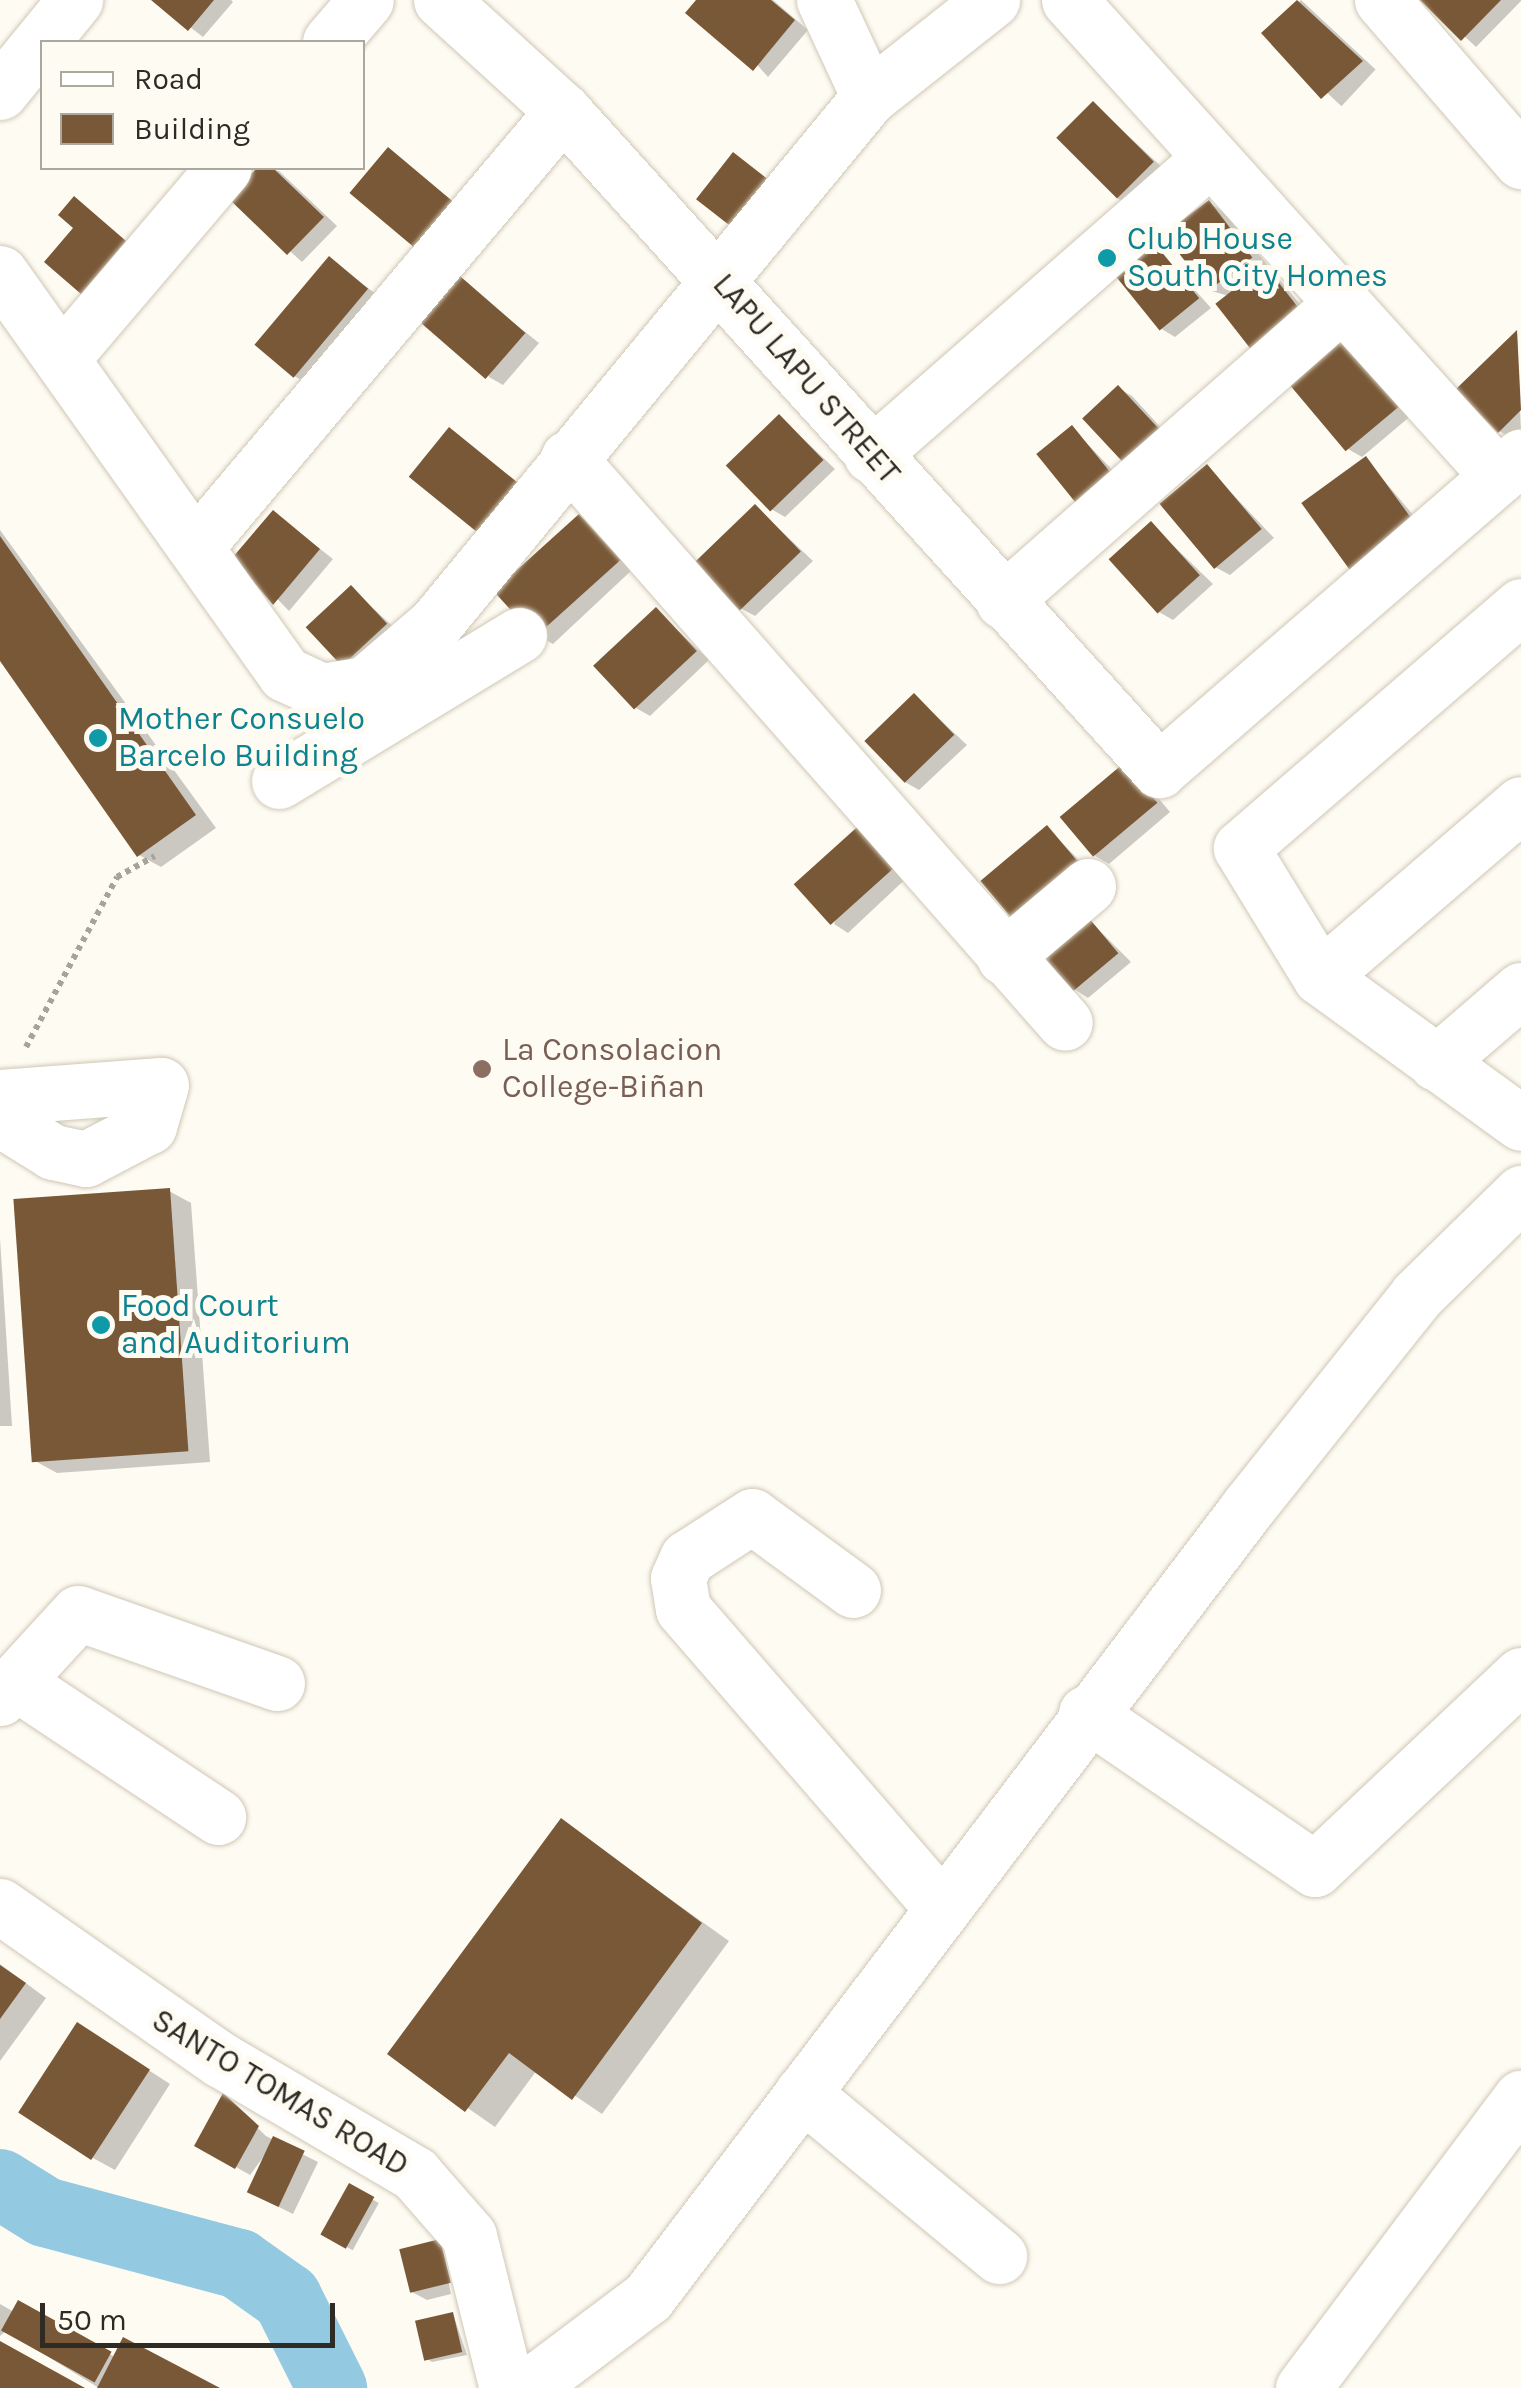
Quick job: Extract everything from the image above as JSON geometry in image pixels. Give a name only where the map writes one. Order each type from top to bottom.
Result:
[{"type":"street","points":[[42,40],[75,0]]},
{"type":"street","points":[[332,40],[366,0]]},
{"type":"street","name":"LAPU LAPU STREET","points":[[440,0],[564,111],[1159,770],[1510,466]]},
{"type":"street","points":[[824,0],[869,97]]},
{"type":"street","points":[[278,781],[360,706],[411,649],[715,274],[869,97],[992,0]]},
{"type":"street","points":[[1069,0],[1207,161],[1339,306],[1510,466]]},
{"type":"street","points":[[1382,0],[1515,142]]},
{"type":"street","points":[[0,92],[40,43]]},
{"type":"street","points":[[197,544],[564,111]]},
{"type":"street","points":[[871,454],[1207,161]]},
{"type":"street","points":[[62,357],[222,170]]},
{"type":"street","points":[[0,273],[197,544],[285,674],[360,706],[518,635]]},
{"type":"street","points":[[1003,601],[1339,306]]},
{"type":"street","points":[[568,458],[1065,1023]]},
{"type":"street","points":[[1521,606],[1241,848],[1320,978],[1521,1123]]},
{"type":"street","points":[[1320,978],[1521,804]]},
{"type":"street","points":[[1004,957],[1088,886]]},
{"type":"street","points":[[1436,1063],[1521,990]]},
{"type":"street","points":[[0,1119],[53,1152],[86,1159],[148,1126],[161,1085],[8,1080]]},
{"type":"street","points":[[526,2388],[648,2297],[1086,1713],[1418,1295],[1521,1193]]},
{"type":"street","points":[[853,1590],[752,1516],[688,1558],[678,1578],[683,1609],[941,1908]]},
{"type":"street","points":[[218,1818],[7,1690],[78,1613],[277,1684]]},
{"type":"street","points":[[1086,1713],[1315,1869],[1521,1675]]},
{"type":"street","name":"SANTO TOMAS ROAD","points":[[0,1906],[207,2050],[414,2174],[469,2236],[508,2388]]},
{"type":"street","points":[[802,2094],[999,2256]]},
{"type":"street","points":[[1303,2388],[1521,2098]]},
{"type":"path","points":[[8,1080],[117,877],[155,856]]},
{"type":"building","points":[[151,0],[214,0],[188,31]]},
{"type":"building","points":[[696,0],[771,0],[795,20],[753,71],[685,13]]},
{"type":"building","points":[[1297,0],[1363,61],[1321,99],[1261,33]]},
{"type":"building","points":[[1420,0],[1501,0],[1461,41]]},
{"type":"building","points":[[1093,101],[1154,162],[1117,199],[1056,138]]},
{"type":"building","points":[[388,147],[456,204],[418,250],[349,193]]},
{"type":"building","points":[[733,152],[769,180],[732,228],[696,199]]},
{"type":"building","points":[[255,170],[275,170],[324,217],[287,255],[228,198]]},
{"type":"building","points":[[74,196],[126,241],[81,294],[44,262],[73,228],[58,215]]},
{"type":"building","points":[[1209,200],[1252,258],[1208,291],[1164,234]]},
{"type":"building","points":[[1152,240],[1199,298],[1160,330],[1112,272]]},
{"type":"building","points":[[329,256],[368,289],[294,378],[254,345]]},
{"type":"building","points":[[1265,265],[1301,311],[1251,349],[1215,304]]},
{"type":"building","points":[[453,270],[525,333],[485,379],[413,316]]},
{"type":"building","points":[[1517,330],[1521,410],[1498,433],[1456,389]]},
{"type":"building","points":[[1344,339],[1400,406],[1346,451],[1290,385]]},
{"type":"building","points":[[1118,385],[1162,433],[1126,466],[1082,418]]},
{"type":"building","points":[[779,414],[823,460],[770,511],[726,465]]},
{"type":"building","points":[[1072,425],[1113,476],[1077,504],[1036,454]]},
{"type":"building","points":[[449,427],[521,486],[481,535],[409,477]]},
{"type":"building","points":[[1366,456],[1417,526],[1352,573],[1301,503]]},
{"type":"building","points":[[1207,464],[1262,529],[1214,569],[1160,504]]},
{"type":"building","points":[[755,504],[801,551],[740,611],[694,563]]},
{"type":"building","points":[[273,510],[320,549],[273,605],[233,557]]},
{"type":"building","points":[[579,514],[620,560],[535,637],[494,591]]},
{"type":"building","points":[[1151,521],[1200,575],[1157,613],[1109,559]]},
{"type":"building","name":"Mother Consuelo Barcelo Building","points":[[0,536],[196,815],[137,857],[0,661]]},
{"type":"building","points":[[351,585],[387,624],[342,666],[306,627]]},
{"type":"building","points":[[656,607],[697,651],[634,710],[593,666]]},
{"type":"building","points":[[914,693],[954,735],[905,783],[864,741]]},
{"type":"building","points":[[1124,763],[1157,803],[1093,857],[1060,817]]},
{"type":"building","points":[[865,820],[902,861],[830,925],[794,884]]},
{"type":"building","points":[[1047,825],[1085,870],[1018,926],[980,881]]},
{"type":"building","points":[[1083,911],[1118,953],[1072,992],[1037,950]]},
{"type":"building","name":"Food Court and Auditorium","points":[[170,1188],[188,1451],[32,1462],[13,1199]]},
{"type":"building","points":[[561,1818],[702,1923],[572,2100],[509,2053],[465,2112],[387,2054]]},
{"type":"building","points":[[0,1965],[26,1983],[0,2019]]},
{"type":"building","points":[[77,2022],[150,2069],[91,2160],[18,2113]]},
{"type":"building","points":[[223,2093],[259,2126],[235,2169],[194,2146]]},
{"type":"building","points":[[273,2136],[305,2151],[279,2207],[247,2192]]},
{"type":"building","points":[[349,2183],[374,2197],[346,2249],[320,2235]]},
{"type":"building","points":[[440,2239],[451,2283],[410,2293],[399,2249]]},
{"type":"building","points":[[18,2300],[112,2352],[95,2382],[1,2331]]},
{"type":"building","points":[[453,2312],[462,2352],[424,2361],[415,2321]]},
{"type":"building","points":[[123,2337],[220,2388],[97,2388]]},
{"type":"building","points":[[0,2341],[85,2388],[0,2388]]},
{"type":"waterway","points":[[0,2184],[45,2212],[239,2264],[287,2298],[332,2388]]},
{"type":"place","name":"Club House South City Homes","points":[[1107,258]]},
{"type":"place","name":"Mother Consuelo Barcelo Building","points":[[98,738]]},
{"type":"place","name":"La Consolacion College-Biñan","points":[[482,1069]]},
{"type":"place","name":"Food Court and Auditorium","points":[[101,1325]]}]
